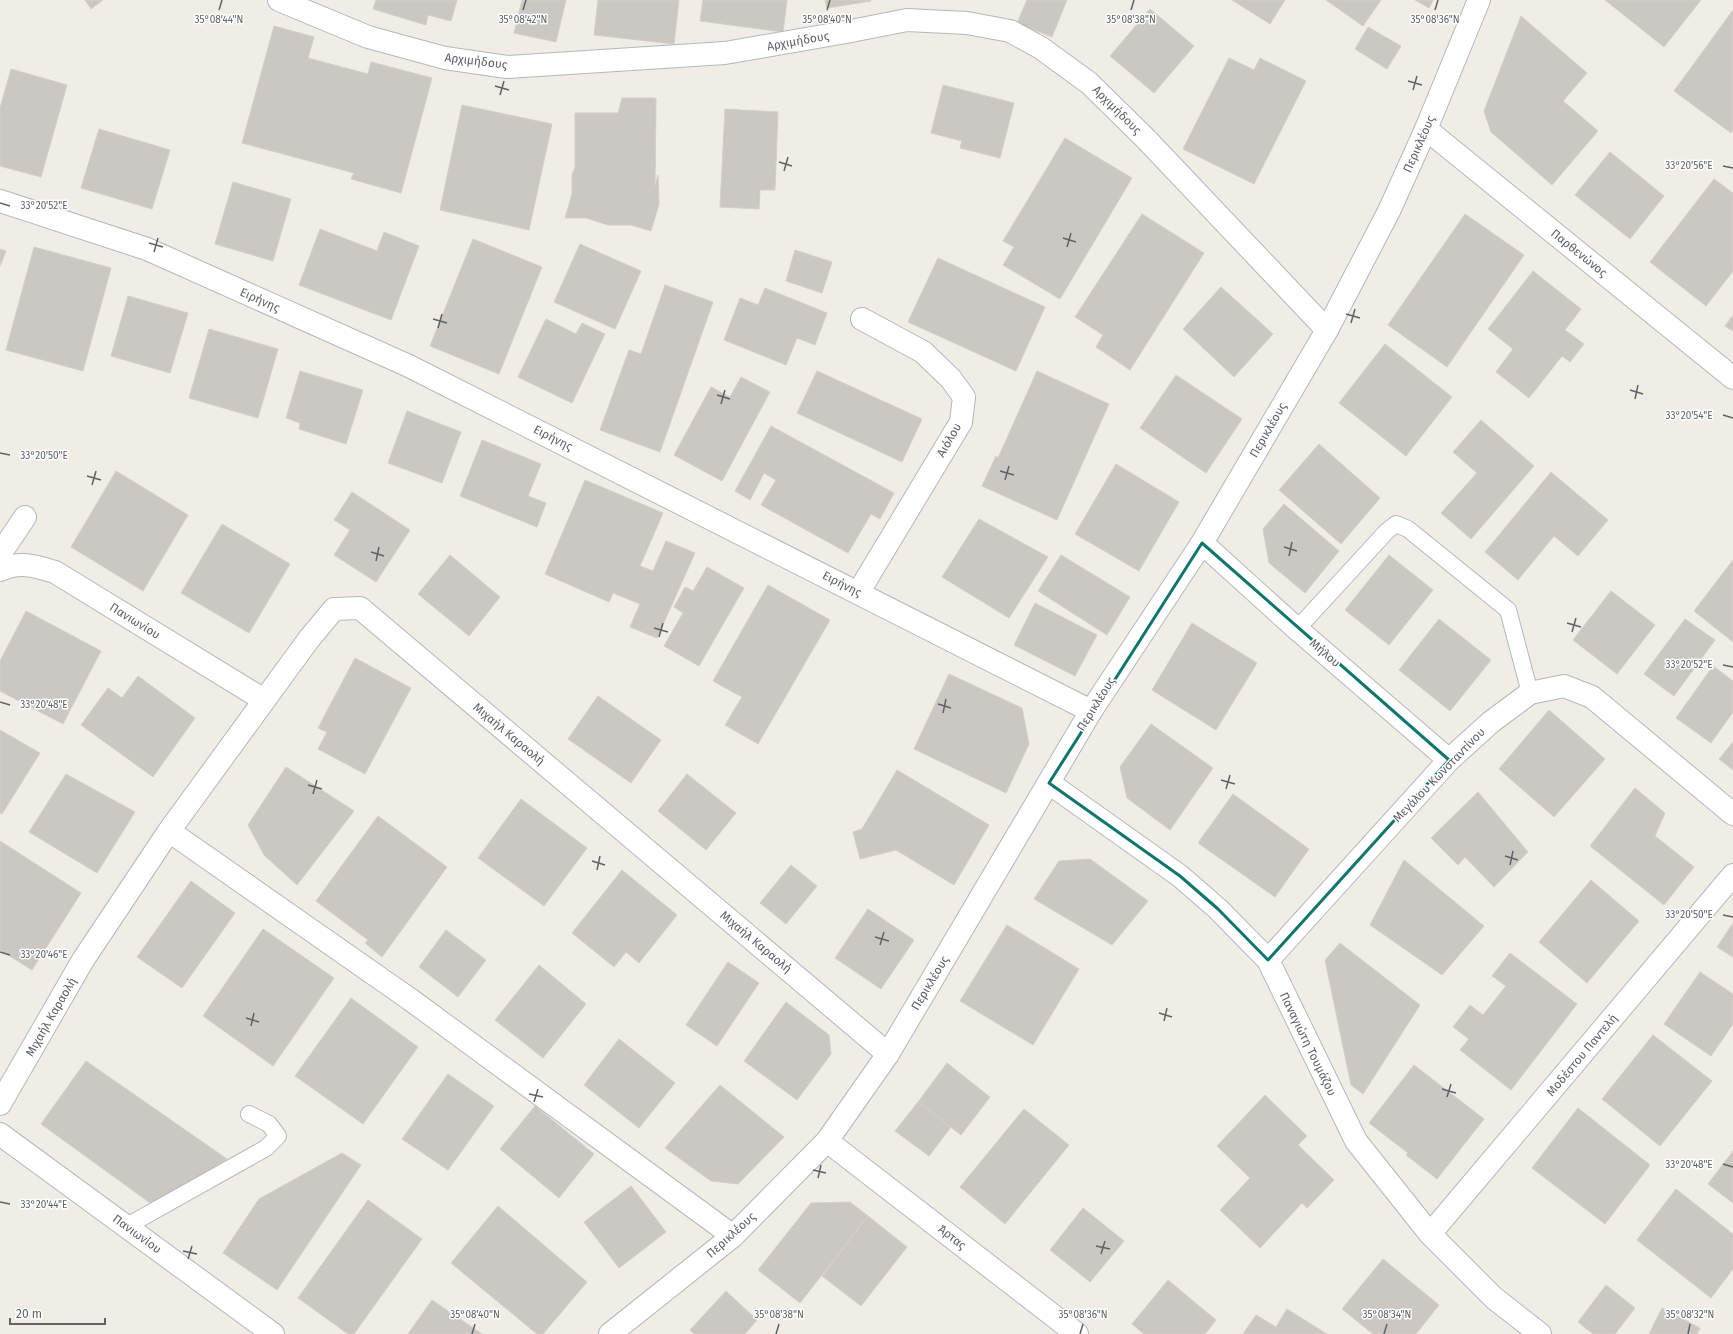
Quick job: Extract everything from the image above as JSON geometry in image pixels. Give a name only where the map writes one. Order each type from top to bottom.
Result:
[{"type":"street","name":"Αρχιμήδους","points":[[279,0],[368,37],[445,58],[507,66],[725,53],[907,20],[966,23],[1010,31],[1041,48],[1089,83],[1146,139],[1327,330]]},
{"type":"street","name":"Περικλέους","points":[[610,1334],[733,1236],[827,1141],[888,1054],[1091,710],[1202,543],[1327,330],[1389,211],[1426,129],[1480,0]]},
{"type":"street","name":"Παρθενώνος","points":[[1426,129],[1733,378]]},
{"type":"street","name":"Ειρήνης","points":[[0,201],[146,250],[409,366],[1091,710]]},
{"type":"street","name":"Αιόλου","points":[[858,592],[961,422],[964,397],[952,379],[923,352],[862,319]]},
{"type":"street","points":[[0,554],[25,517]]},
{"type":"street","name":"Μήλου","points":[[1202,543],[1297,629],[1450,760]]},
{"type":"street","name":"Πανιωνίου","points":[[0,570],[10,566],[30,564],[55,572],[264,700]]},
{"type":"street","name":"Μιχαήλ Καραολή","points":[[0,1104],[83,960],[169,831],[309,639],[334,609],[360,608],[888,1054]]},
{"type":"street","name":"Μεγάλου Κωνσταντίνου","points":[[1268,960],[1450,760],[1491,722],[1530,692],[1564,686],[1592,698],[1733,814]]},
{"type":"street","name":"Παναγιώτη Τουμάζου","points":[[1049,783],[1180,876],[1218,909],[1268,960],[1356,1141],[1430,1234],[1494,1298],[1540,1334]]},
{"type":"street","points":[[169,831],[411,1000],[733,1236]]},
{"type":"street","name":"Μοδέστου Παντελή","points":[[1430,1234],[1733,875]]},
{"type":"street","name":"Πανιωνίου","points":[[0,1134],[274,1334]]},
{"type":"street","name":"Άρτας","points":[[827,1141],[1077,1334]]},
{"type":"lane","points":[[1297,629],[1387,531],[1396,524],[1408,528],[1508,610],[1530,692]]},
{"type":"lane","points":[[127,1226],[266,1148],[278,1136],[269,1124],[249,1114]]},
{"type":"highlighted area","points":[[1202,543],[1449,760],[1268,960],[1218,909],[1180,876],[1049,783]]},
{"type":"building","points":[[85,0],[103,0],[91,9]]},
{"type":"building","points":[[376,0],[457,0],[451,21],[428,15],[426,25],[373,9]]},
{"type":"building","points":[[522,0],[566,0],[556,42],[514,33]]},
{"type":"building","points":[[598,0],[679,0],[674,44],[594,35]]},
{"type":"building","points":[[703,0],[787,0],[783,32],[700,21]]},
{"type":"building","points":[[825,0],[871,0],[871,1],[827,8]]},
{"type":"building","points":[[1027,0],[1067,0],[1052,37],[1017,23]]},
{"type":"building","points":[[1232,0],[1285,0],[1270,24]]},
{"type":"building","points":[[1326,0],[1381,0],[1363,26]]},
{"type":"building","points":[[1415,0],[1433,0],[1429,8]]},
{"type":"building","points":[[1605,0],[1701,0],[1664,47]]},
{"type":"building","points":[[1150,9],[1194,46],[1154,93],[1110,56]]},
{"type":"building","points":[[1733,10],[1733,130],[1731,133],[1674,91]]},
{"type":"building","points":[[1521,16],[1587,73],[1563,101],[1598,131],[1552,185],[1491,132],[1484,111]]},
{"type":"building","points":[[274,26],[314,37],[308,58],[368,74],[371,62],[432,78],[401,193],[351,179],[354,173],[242,143]]},
{"type":"building","points":[[1368,27],[1401,46],[1387,69],[1355,49]]},
{"type":"building","points":[[1229,58],[1254,70],[1260,58],[1306,81],[1254,184],[1183,149]]},
{"type":"building","points":[[11,69],[67,85],[41,177],[0,166],[0,108]]},
{"type":"building","points":[[943,85],[1014,103],[1000,158],[960,148],[962,141],[931,133]]},
{"type":"building","points":[[622,98],[656,98],[655,186],[658,175],[659,204],[651,231],[631,225],[608,225],[586,218],[565,218],[572,194],[572,175],[575,167],[575,113],[618,113]]},
{"type":"building","points":[[462,105],[552,124],[529,230],[440,210]]},
{"type":"building","points":[[725,109],[778,112],[775,190],[760,190],[759,209],[720,207]]},
{"type":"building","points":[[99,129],[170,150],[152,209],[81,188]]},
{"type":"building","points":[[1065,138],[1132,178],[1060,299],[1003,265],[1014,247],[1003,241]]},
{"type":"building","points":[[1610,152],[1664,196],[1630,239],[1575,195]]},
{"type":"building","points":[[1714,179],[1733,193],[1733,271],[1706,306],[1650,262]]},
{"type":"building","points":[[233,182],[291,199],[273,261],[215,244]]},
{"type":"building","points":[[1142,214],[1204,253],[1130,370],[1096,347],[1103,335],[1075,317]]},
{"type":"building","points":[[1465,214],[1524,255],[1447,367],[1388,325]]},
{"type":"building","points":[[320,229],[377,251],[384,232],[419,246],[391,320],[299,285]]},
{"type":"building","points":[[473,239],[542,267],[499,374],[430,346]]},
{"type":"building","points":[[580,244],[641,271],[615,329],[554,302]]},
{"type":"building","points":[[34,247],[111,268],[83,371],[6,350]]},
{"type":"building","points":[[0,249],[6,251],[0,266]]},
{"type":"building","points":[[795,250],[832,262],[822,293],[786,281]]},
{"type":"building","points":[[938,258],[1045,307],[1016,371],[908,322]]},
{"type":"building","points":[[1533,271],[1581,309],[1565,330],[1584,344],[1570,362],[1562,356],[1529,398],[1496,372],[1513,349],[1488,329]]},
{"type":"building","points":[[665,285],[713,302],[660,452],[600,430],[629,350],[641,354]]},
{"type":"building","points":[[1221,287],[1273,334],[1234,377],[1183,329]]},
{"type":"building","points":[[765,288],[827,313],[815,345],[797,338],[786,365],[724,340],[740,298],[758,305]]},
{"type":"building","points":[[128,296],[188,313],[170,373],[111,356]]},
{"type":"building","points":[[1733,315],[1733,331],[1725,326]]},
{"type":"building","points":[[546,319],[576,334],[582,323],[605,334],[572,403],[518,377]]},
{"type":"building","points":[[209,329],[278,349],[258,418],[189,398]]},
{"type":"building","points":[[1385,344],[1452,397],[1406,456],[1339,403]]},
{"type":"building","points":[[300,371],[363,390],[346,444],[299,429],[300,423],[286,418]]},
{"type":"building","points":[[817,371],[922,419],[902,462],[797,413]]},
{"type":"building","points":[[1037,371],[1109,404],[1057,520],[982,486],[996,456],[998,458]]},
{"type":"building","points":[[1176,375],[1242,419],[1206,473],[1140,428]]},
{"type":"building","points":[[741,377],[770,392],[722,481],[674,455],[711,387],[730,397]]},
{"type":"building","points":[[407,411],[461,432],[442,483],[388,463]]},
{"type":"building","points":[[1481,420],[1534,466],[1471,539],[1441,513],[1477,473],[1453,452]]},
{"type":"building","points":[[771,426],[894,493],[880,519],[871,514],[848,553],[761,505],[776,480],[764,473],[750,500],[735,491]]},
{"type":"building","points":[[482,440],[541,464],[528,496],[546,503],[537,527],[460,496]]},
{"type":"building","points":[[1319,444],[1380,498],[1341,544],[1279,490]]},
{"type":"building","points":[[1116,464],[1179,502],[1139,571],[1075,534]]},
{"type":"building","points":[[116,471],[188,515],[143,591],[71,547]]},
{"type":"building","points":[[1551,472],[1608,520],[1578,556],[1554,536],[1518,580],[1485,552]]},
{"type":"building","points":[[585,480],[663,513],[640,566],[653,571],[666,541],[695,553],[657,638],[630,627],[640,604],[613,593],[609,602],[545,574]]},
{"type":"building","points":[[352,492],[410,530],[376,582],[334,555],[350,530],[334,520]]},
{"type":"building","points":[[1284,504],[1339,551],[1305,593],[1269,563],[1263,529]]},
{"type":"building","points":[[979,519],[1048,557],[1009,618],[942,577]]},
{"type":"building","points":[[222,524],[290,564],[249,633],[181,593]]},
{"type":"building","points":[[450,555],[500,597],[469,636],[418,594]]},
{"type":"building","points":[[1061,555],[1130,597],[1107,635],[1038,591]]},
{"type":"building","points":[[1389,555],[1433,590],[1389,645],[1345,610]]},
{"type":"building","points":[[1733,560],[1733,642],[1694,611]]},
{"type":"building","points":[[707,567],[744,588],[699,666],[664,646],[683,613],[674,607],[685,587],[693,591]]},
{"type":"building","points":[[768,585],[830,620],[758,744],[725,725],[742,697],[713,681]]},
{"type":"building","points":[[1611,591],[1655,625],[1617,674],[1573,640]]},
{"type":"building","points":[[1035,603],[1097,635],[1075,676],[1014,645]]},
{"type":"building","points":[[26,611],[101,651],[63,724],[0,691],[0,661]]},
{"type":"building","points":[[1439,619],[1491,660],[1450,711],[1399,670]]},
{"type":"building","points":[[1685,619],[1715,640],[1674,696],[1644,674]]},
{"type":"building","points":[[1192,623],[1257,663],[1216,730],[1152,690]]},
{"type":"building","points":[[355,658],[411,688],[365,774],[318,749],[327,732],[318,728]]},
{"type":"building","points":[[1713,666],[1733,681],[1733,712],[1711,743],[1676,718]]},
{"type":"building","points":[[949,674],[1022,708],[1029,744],[1006,793],[914,749]]},
{"type":"building","points":[[138,676],[195,718],[153,777],[81,725],[108,688],[122,698]]},
{"type":"building","points":[[598,696],[661,740],[631,783],[568,739]]},
{"type":"building","points":[[1549,710],[1605,759],[1554,817],[1499,769]]},
{"type":"building","points":[[1151,724],[1213,768],[1170,830],[1127,798],[1120,767]]},
{"type":"building","points":[[0,730],[40,753],[2,814],[0,813]]},
{"type":"building","points":[[1733,742],[1733,770],[1719,759]]},
{"type":"building","points":[[286,767],[354,811],[297,885],[264,855],[248,825]]},
{"type":"building","points":[[897,770],[989,825],[954,885],[896,850],[860,859],[853,832],[862,829]]},
{"type":"building","points":[[66,774],[135,812],[97,873],[29,832]]},
{"type":"building","points":[[687,774],[736,813],[706,850],[658,811]]},
{"type":"building","points":[[1635,788],[1665,813],[1655,836],[1694,867],[1664,905],[1590,846]]},
{"type":"building","points":[[1478,792],[1528,852],[1494,887],[1465,857],[1458,865],[1431,838]]},
{"type":"building","points":[[1233,794],[1309,849],[1275,897],[1198,843]]},
{"type":"building","points":[[521,799],[587,848],[544,906],[478,858]]},
{"type":"building","points":[[378,816],[447,867],[382,957],[365,943],[368,940],[316,901]]},
{"type":"building","points":[[0,841],[81,893],[32,970],[0,950]]},
{"type":"building","points":[[1090,859],[1148,901],[1112,945],[1034,899],[1059,861]]},
{"type":"building","points":[[1404,860],[1484,926],[1442,975],[1370,925]]},
{"type":"building","points":[[791,865],[817,886],[786,924],[760,903]]},
{"type":"building","points":[[622,870],[677,915],[639,963],[626,952],[614,967],[572,933]]},
{"type":"building","points":[[1591,880],[1639,921],[1587,983],[1539,942]]},
{"type":"building","points":[[191,881],[235,913],[182,988],[137,957]]},
{"type":"building","points":[[868,909],[914,940],[881,989],[835,958]]},
{"type":"building","points":[[1733,923],[1733,957],[1717,947]]},
{"type":"building","points":[[1007,925],[1079,969],[1033,1045],[960,1001]]},
{"type":"building","points":[[263,929],[334,978],[273,1066],[203,1016]]},
{"type":"building","points":[[446,930],[486,960],[458,997],[419,967]]},
{"type":"building","points":[[1340,943],[1420,1005],[1363,1094],[1351,1085],[1325,960]]},
{"type":"building","points":[[1510,953],[1577,1004],[1511,1090],[1460,1050],[1469,1039],[1453,1027],[1470,1005],[1483,1015],[1506,986],[1492,976]]},
{"type":"building","points":[[728,962],[759,983],[717,1046],[686,1025]]},
{"type":"building","points":[[539,965],[586,1004],[543,1058],[495,1020]]},
{"type":"building","points":[[1700,972],[1733,994],[1733,1024],[1711,1056],[1664,1024]]},
{"type":"building","points":[[351,998],[418,1047],[363,1124],[295,1076]]},
{"type":"building","points":[[786,1002],[829,1035],[831,1054],[797,1100],[744,1061]]},
{"type":"building","points":[[1653,1035],[1712,1081],[1660,1146],[1602,1099]]},
{"type":"building","points":[[619,1039],[675,1083],[639,1128],[584,1085]]},
{"type":"building","points":[[86,1061],[227,1159],[153,1205],[41,1124]]},
{"type":"building","points":[[947,1063],[990,1097],[961,1135],[918,1102]]},
{"type":"building","points":[[1414,1065],[1484,1119],[1437,1179],[1406,1155],[1408,1153],[1369,1123]]},
{"type":"building","points":[[448,1074],[494,1106],[448,1170],[402,1139]]},
{"type":"building","points":[[720,1085],[784,1137],[738,1184],[711,1181],[665,1148]]},
{"type":"building","points":[[1265,1095],[1307,1136],[1298,1145],[1334,1180],[1307,1208],[1302,1203],[1260,1248],[1220,1210],[1250,1178],[1217,1146]]},
{"type":"building","points":[[918,1102],[951,1127],[929,1156],[895,1131]]},
{"type":"building","points":[[535,1106],[594,1154],[559,1198],[500,1149]]},
{"type":"building","points":[[1578,1108],[1650,1165],[1605,1224],[1532,1168]]},
{"type":"building","points":[[1024,1109],[1069,1145],[1005,1224],[960,1187]]},
{"type":"building","points":[[1733,1151],[1733,1203],[1708,1184]]},
{"type":"building","points":[[342,1153],[361,1165],[277,1290],[223,1253],[259,1199]]},
{"type":"building","points":[[631,1186],[666,1232],[619,1268],[584,1222]]},
{"type":"building","points":[[1676,1189],[1733,1234],[1733,1269],[1711,1298],[1637,1240]]},
{"type":"building","points":[[368,1200],[422,1239],[354,1334],[348,1334],[298,1298]]},
{"type":"building","points":[[850,1202],[868,1216],[800,1303],[758,1270],[811,1203]]},
{"type":"building","points":[[498,1206],[587,1282],[543,1334],[537,1334],[451,1263]]},
{"type":"building","points":[[1083,1208],[1124,1241],[1090,1282],[1050,1250]]},
{"type":"building","points":[[868,1216],[907,1247],[861,1306],[822,1276]]},
{"type":"building","points":[[1383,1259],[1439,1305],[1416,1334],[1373,1334],[1342,1309]]},
{"type":"building","points":[[1168,1280],[1216,1320],[1205,1334],[1144,1334],[1132,1324]]},
{"type":"building","points":[[1606,1285],[1635,1308],[1615,1334],[1593,1334],[1578,1322]]},
{"type":"building","points":[[726,1291],[757,1320],[745,1334],[694,1334],[690,1330]]},
{"type":"building","points":[[432,1300],[482,1334],[408,1334]]},
{"type":"building","points":[[1662,1308],[1700,1328],[1697,1334],[1649,1334]]},
{"type":"building","points":[[1287,1309],[1327,1334],[1243,1334],[1256,1315],[1276,1327]]}]
